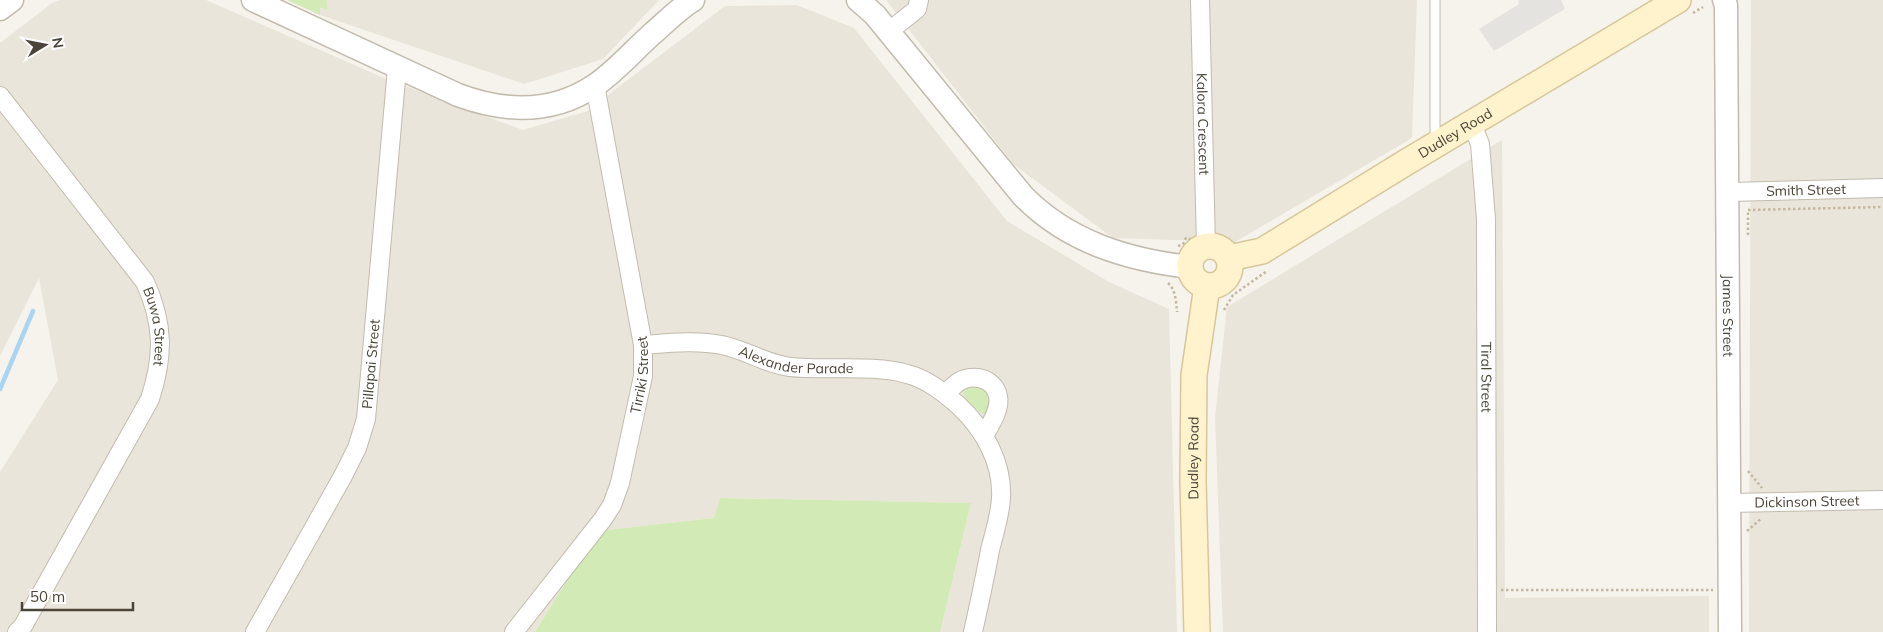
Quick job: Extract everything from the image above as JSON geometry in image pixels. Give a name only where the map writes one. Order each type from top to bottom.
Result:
[{"type":"main road","name":"Dudley Road","points":[[1229,258],[1262,252],[1434,146],[1678,0]]},
{"type":"main road","points":[[1198,243],[1221,249],[1229,258],[1230,272],[1219,285],[1207,286],[1196,280],[1192,275],[1191,260],[1198,243]]},
{"type":"main road","name":"Dudley Road","points":[[1197,632],[1194,374],[1207,286]]},
{"type":"street","points":[[0,9],[12,0]]},
{"type":"street","points":[[254,0],[397,68],[475,102],[509,108],[544,107],[561,102],[595,86],[693,0]]},
{"type":"street","points":[[858,0],[875,15],[1024,196],[1048,218],[1087,240],[1117,253],[1148,262],[1190,267]]},
{"type":"street","points":[[888,32],[917,9],[920,0]]},
{"type":"street","name":"Kalora Crescent","points":[[1198,243],[1200,0]]},
{"type":"street","name":"James Street","points":[[1724,0],[1726,5],[1728,192],[1730,632]]},
{"type":"street","name":"Pillapai Street","points":[[255,632],[343,476],[357,448],[366,419],[397,68]]},
{"type":"street","name":"Tirriki Street","points":[[514,632],[603,519],[612,504],[620,483],[643,376],[643,345],[595,86]]},
{"type":"street","name":"Buwa Street","points":[[0,96],[145,282],[154,301],[160,326],[161,353],[156,381],[150,399],[23,626],[17,632]]},
{"type":"street","name":"Tiral Street","points":[[1472,124],[1480,144],[1486,219],[1487,632]]},
{"type":"street","name":"Smith Street","points":[[1728,192],[1883,188]]},
{"type":"street","name":"Alexander Parade","points":[[643,345],[684,342],[722,345],[776,364],[792,367],[898,372],[925,380],[946,394],[966,412],[984,436],[992,450],[1000,474],[1001,499],[973,632]]},
{"type":"street","points":[[946,394],[964,379],[978,377],[991,383],[998,396],[998,404],[995,416],[984,436]]},
{"type":"street","name":"Dickinson Street","points":[[1729,503],[1883,500]]},
{"type":"lane","points":[[1434,146],[1435,0]]},
{"type":"path","points":[[1748,210],[1883,206]]},
{"type":"path","points":[[1172,247],[1184,244],[1186,238],[1198,243]]},
{"type":"path","points":[[1223,312],[1234,295],[1268,271]]},
{"type":"path","points":[[1166,282],[1173,288],[1177,312]]},
{"type":"path","points":[[1487,590],[1730,590]]},
{"type":"shaded area","points":[[61,0],[206,0],[384,78],[523,130],[588,111],[725,6],[797,5],[854,28],[1007,221],[1109,282],[1169,309],[1177,632],[940,632],[971,503],[721,498],[714,518],[598,531],[535,632],[0,632],[0,472],[58,380],[39,278],[0,356],[0,43],[52,3]]},
{"type":"shaded area","points":[[315,0],[659,0],[603,59],[524,84],[314,13]]},
{"type":"shaded area","points":[[886,0],[1417,0],[1412,138],[1235,242],[1113,238],[1013,164]]},
{"type":"shaded area","points":[[1518,0],[1561,0],[1565,9],[1494,51],[1479,29],[1519,4]]},
{"type":"shaded area","points":[[1751,0],[1883,0],[1883,632],[1749,632]]},
{"type":"shaded area","points":[[1502,140],[1505,598],[1709,596],[1709,632],[1223,632],[1215,417],[1227,307]]},
{"type":"green space","points":[[287,0],[327,0],[327,10],[320,7],[320,15]]},
{"type":"green space","points":[[975,383],[987,388],[992,404],[986,414],[975,409],[964,395],[963,391],[967,386]]},
{"type":"green space","points":[[720,498],[971,503],[940,632],[535,632],[598,531],[714,518]]},
{"type":"waterway","points":[[0,389],[33,311]]}]
